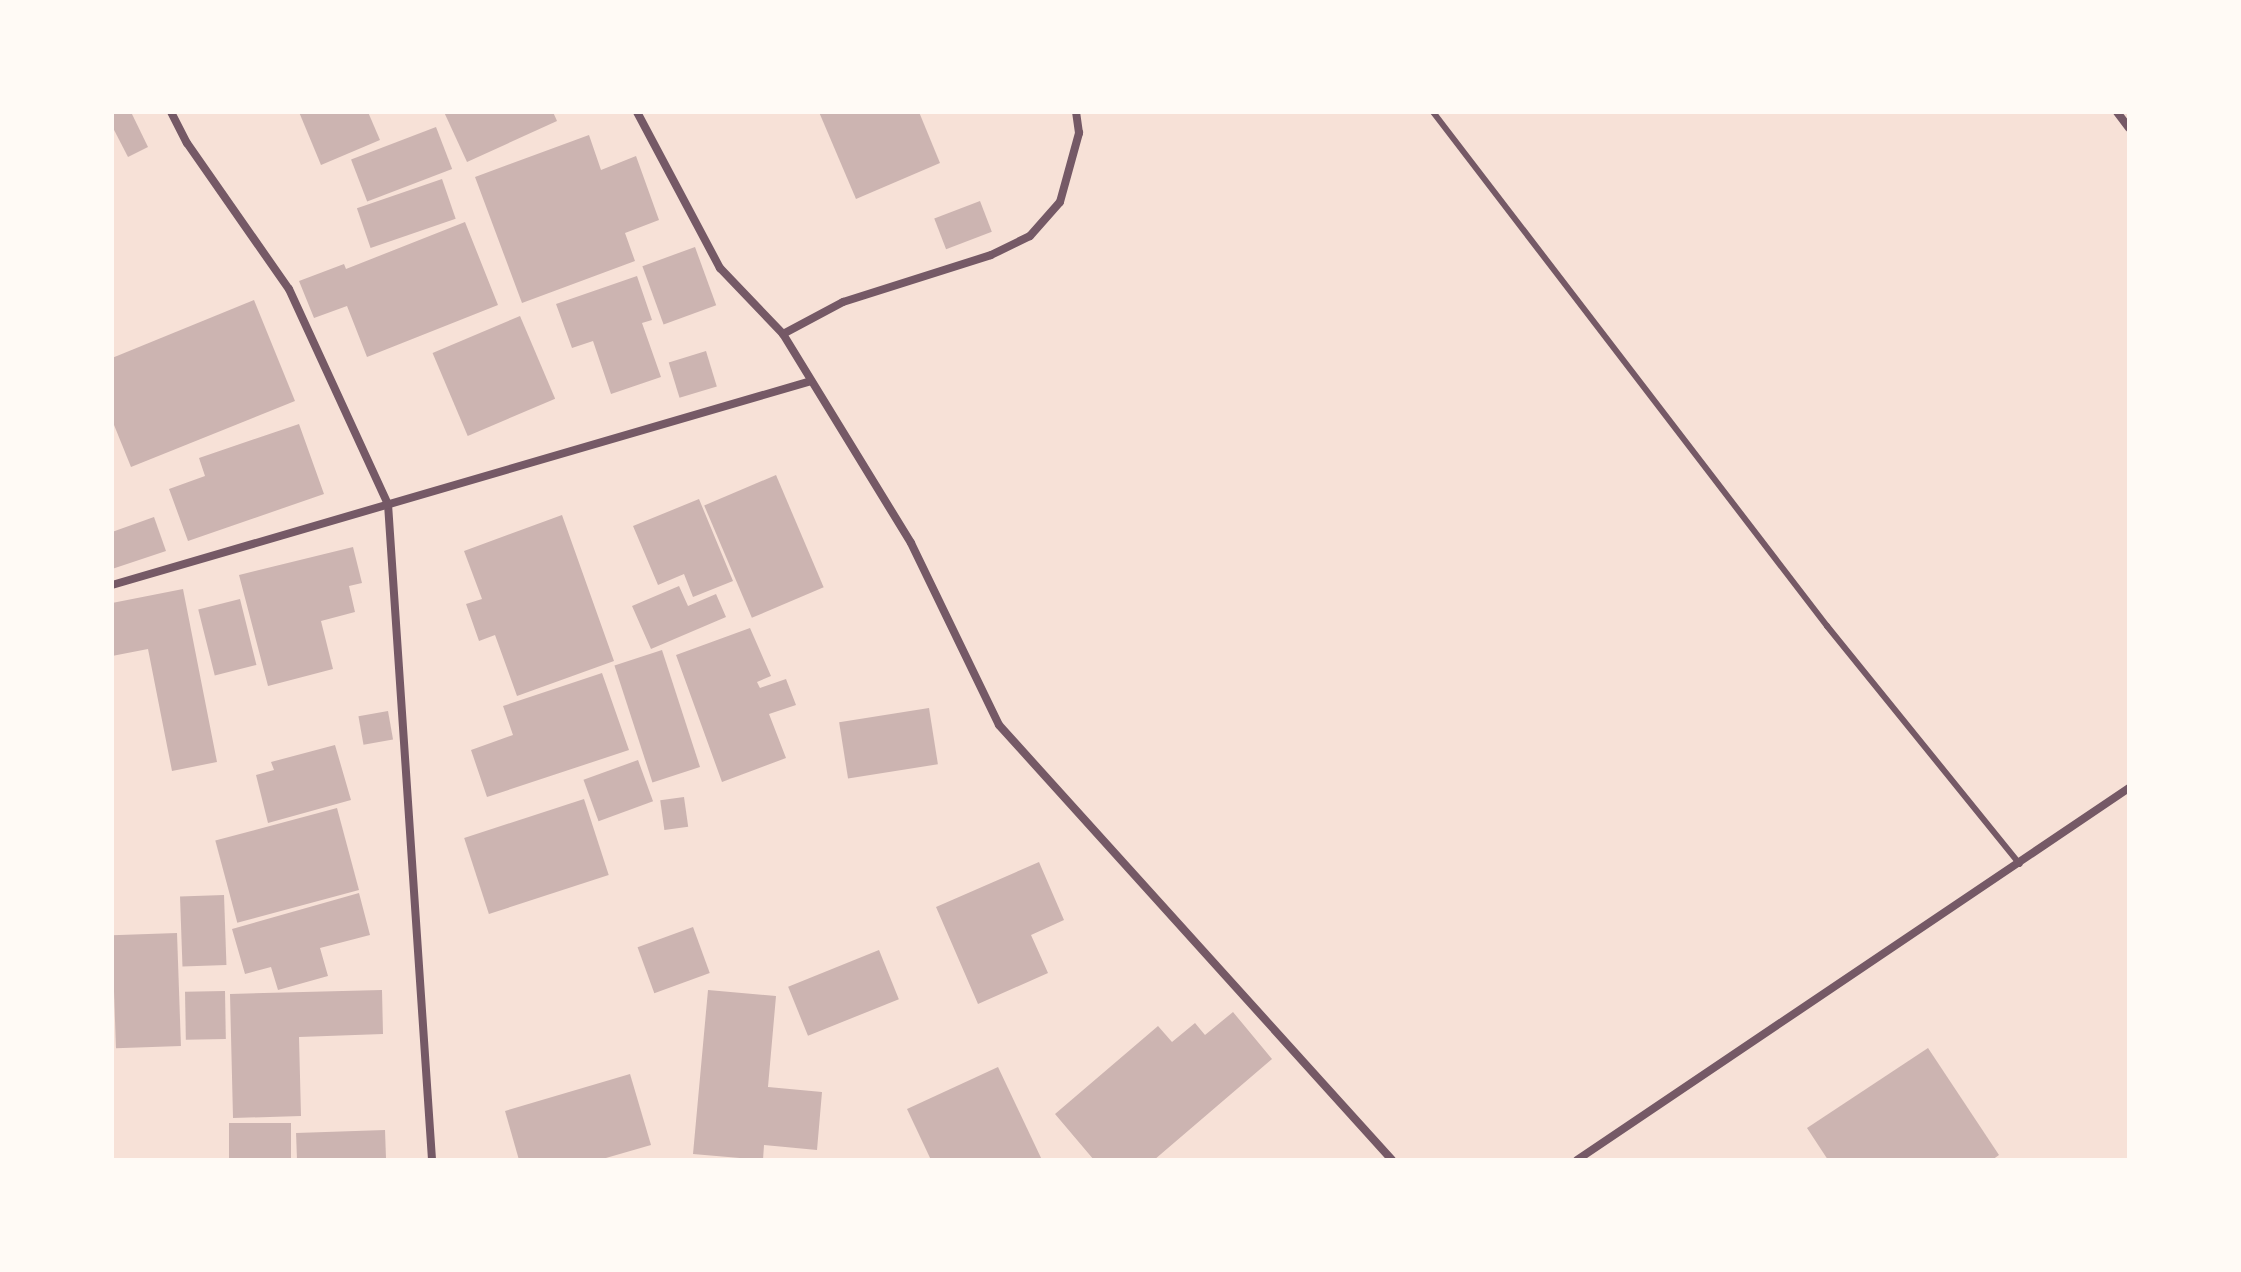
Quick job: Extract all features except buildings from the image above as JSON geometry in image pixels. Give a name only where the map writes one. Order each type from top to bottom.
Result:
[{"type":"street","points":[[171,112],[187,143],[289,289],[388,504],[432,1160]]},
{"type":"street","points":[[637,112],[720,268],[783,334],[911,543],[999,725],[1392,1160]]},
{"type":"street","points":[[783,334],[843,302],[991,255],[1030,236],[1060,202],[1079,133],[1076,112]]},
{"type":"street","points":[[2117,112],[2129,128]]},
{"type":"street","points":[[112,585],[811,381]]},
{"type":"street","points":[[1577,1160],[2129,788]]},
{"type":"lane","points":[[1433,112],[1827,626],[2020,864]]}]
